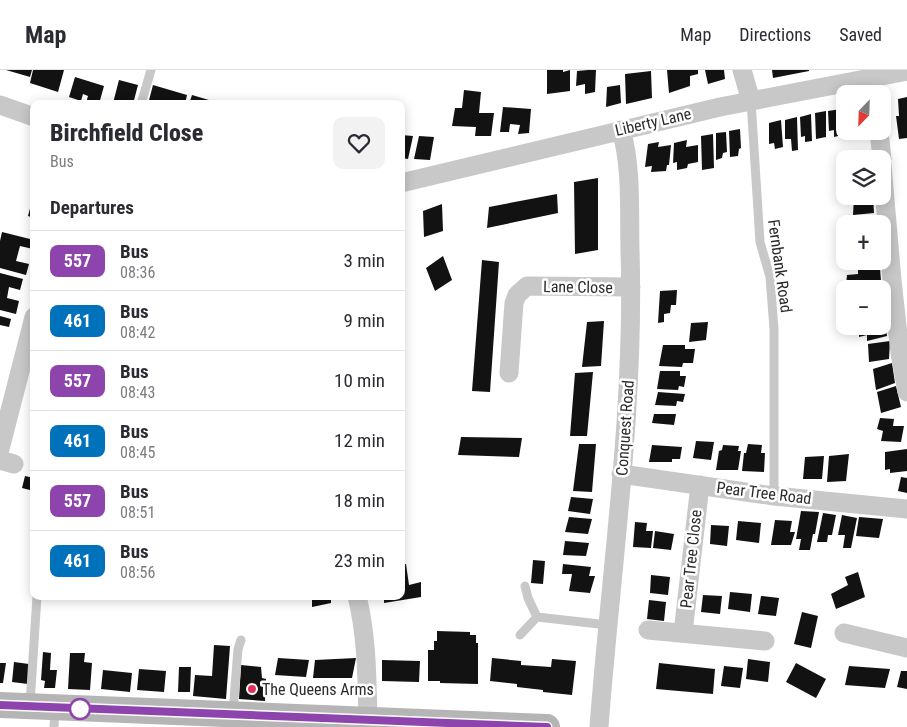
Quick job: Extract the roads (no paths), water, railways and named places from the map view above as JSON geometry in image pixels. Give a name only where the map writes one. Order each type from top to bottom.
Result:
[{"type":"main road","points":[[0,706],[30,707],[54,717],[233,715],[374,722],[548,727]]},
{"type":"street","points":[[742,70],[751,101]]},
{"type":"street","name":"Liberty Lane","points":[[876,85],[907,71]]},
{"type":"street","name":"Liberty Lane","points":[[405,182],[720,106],[836,91]]},
{"type":"street","points":[[0,105],[30,116]]},
{"type":"street","name":"Conquest Road","points":[[599,727],[630,364],[632,287],[628,170],[625,142],[621,130]]},
{"type":"street","points":[[885,205],[900,353],[907,392]]},
{"type":"street","name":"Lane Close","points":[[509,373],[514,303],[517,295],[527,286],[632,287]]},
{"type":"street","points":[[0,449],[30,333]]},
{"type":"street","name":"Pear Tree Road","points":[[621,474],[774,496],[907,509]]},
{"type":"street","name":"Pear Tree Close","points":[[683,633],[700,485]]},
{"type":"street","points":[[357,600],[361,613],[366,668],[374,722]]},
{"type":"street","points":[[648,630],[765,641]]},
{"type":"street","points":[[844,633],[907,648]]},
{"type":"lane","points":[[142,100],[150,70]]},
{"type":"lane","name":"Fernbank Road","points":[[751,101],[760,242],[770,277],[774,329],[774,496]]},
{"type":"lane","points":[[525,586],[528,598],[537,617]]},
{"type":"lane","points":[[30,707],[37,600]]},
{"type":"lane","points":[[537,617],[608,626]]},
{"type":"lane","points":[[520,635],[537,617]]},
{"type":"lane","points":[[233,715],[238,649],[241,640]]},
{"type":"place","name":"The Queens Arms","points":[[252,689]]}]
